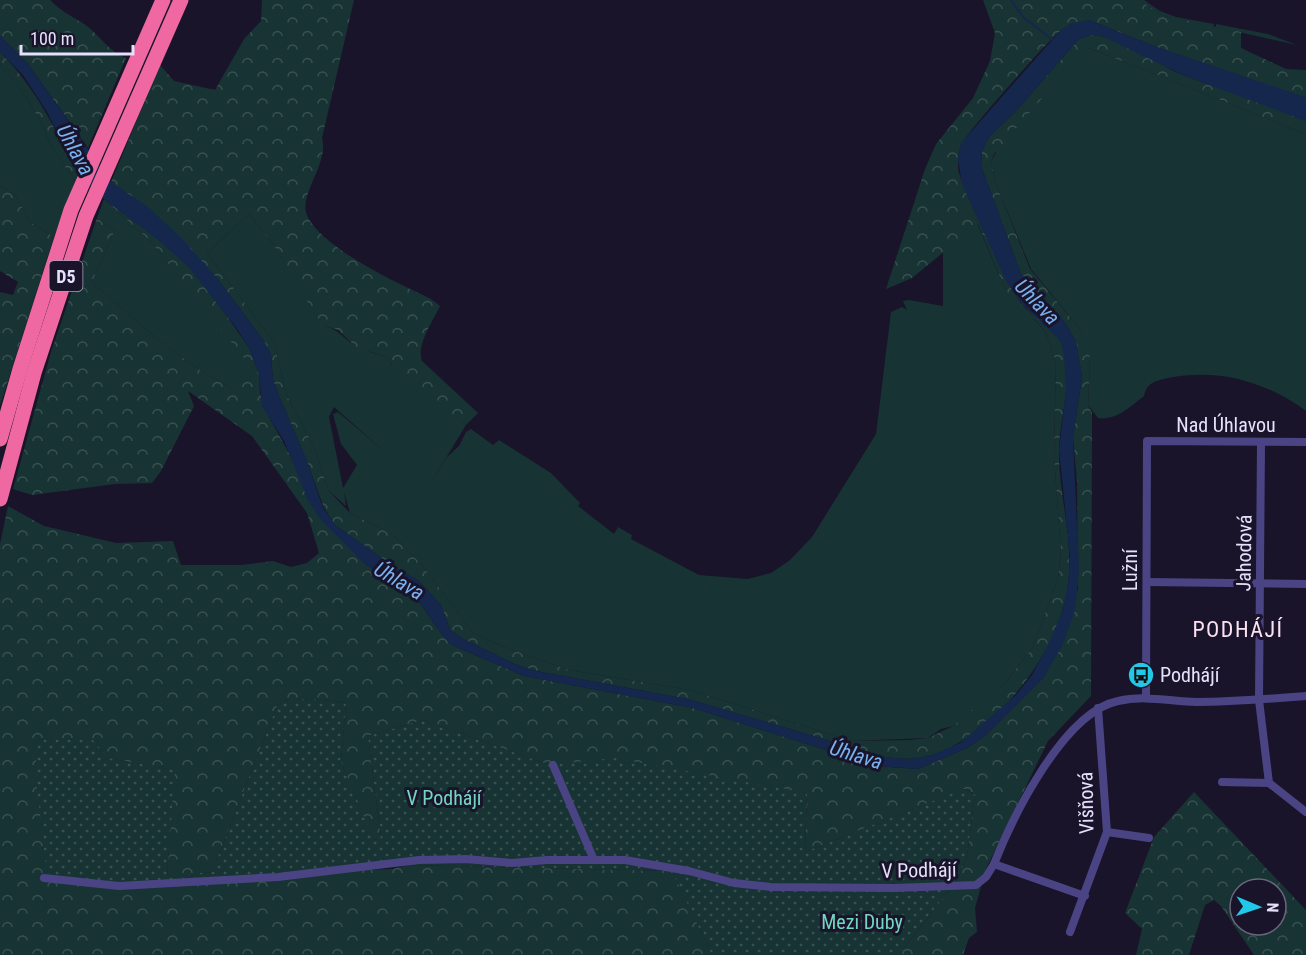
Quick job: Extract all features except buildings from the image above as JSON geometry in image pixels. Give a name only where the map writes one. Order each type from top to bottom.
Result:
[{"type":"highway","name":"D5","points":[[0,439],[23,359],[72,210],[137,55],[163,0]]},
{"type":"highway","name":"D5","points":[[0,498],[34,373],[86,216],[181,0]]},
{"type":"street","name":"Nad Úhlavou","points":[[1147,441],[1306,442]]},
{"type":"street","name":"Lužní","points":[[1146,698],[1147,441]]},
{"type":"street","name":"Jahodová","points":[[1261,442],[1259,700],[1269,783]]},
{"type":"street","points":[[1147,582],[1306,584]]},
{"type":"street","name":"V Podhájí","points":[[44,878],[119,886],[278,877],[419,860],[466,859],[512,863],[625,860],[689,871],[734,883],[781,887],[894,888],[976,885],[986,877],[994,864],[1059,743],[1077,723],[1098,708],[1116,701],[1146,698],[1193,702],[1306,696]]},
{"type":"street","name":"Višňová","points":[[1070,932],[1107,831],[1098,708]]},
{"type":"street","points":[[554,765],[594,860]]},
{"type":"street","points":[[1222,782],[1269,783],[1306,812]]},
{"type":"street","points":[[1107,831],[1149,838]]},
{"type":"street","points":[[994,864],[1085,896]]},
{"type":"green space","points":[[0,0],[50,0],[61,10],[87,26],[113,51],[126,58],[88,148],[28,64],[0,36]]},
{"type":"green space","points":[[262,0],[354,0],[322,138],[322,157],[307,195],[306,212],[320,233],[346,254],[426,296],[440,306],[423,341],[422,361],[478,413],[466,425],[454,416],[432,407],[403,382],[388,357],[357,348],[338,330],[325,326],[316,316],[273,244],[249,214],[207,253],[274,342],[287,396],[315,449],[328,490],[350,513],[393,535],[422,565],[473,633],[569,670],[690,690],[852,741],[928,738],[953,726],[1007,681],[1033,647],[1058,578],[1061,552],[1054,457],[1056,362],[1045,331],[1035,320],[1023,316],[1005,289],[978,224],[912,278],[886,289],[925,169],[936,144],[973,98],[990,61],[995,33],[983,0],[1139,0],[1164,16],[1241,32],[1241,48],[1286,69],[1306,70],[1306,98],[1159,48],[1089,20],[1059,32],[990,107],[966,137],[961,145],[958,168],[976,213],[1021,303],[1058,336],[1065,355],[1067,382],[1060,436],[1059,466],[1068,533],[1068,584],[1063,610],[1053,636],[1039,662],[1001,709],[980,729],[932,755],[903,759],[891,758],[688,699],[536,671],[517,665],[461,638],[450,630],[441,605],[418,580],[397,569],[335,525],[324,508],[279,396],[273,380],[271,355],[264,341],[216,277],[111,182],[160,65],[174,81],[215,90],[244,39],[261,21]]},
{"type":"green space","points":[[1139,0],[1144,0],[1160,11],[1176,17],[1214,24],[1213,27],[1164,16]]},
{"type":"green space","points":[[1216,24],[1268,34],[1297,45],[1216,27]]},
{"type":"green space","points":[[1090,35],[1115,40],[1183,75],[1306,121],[1306,134],[1089,48],[1082,52],[994,154],[991,162],[996,184],[1030,269],[1081,330],[1090,357],[1088,405],[1092,413],[1091,696],[1048,741],[986,869],[975,908],[977,932],[969,938],[963,955],[899,955],[958,878],[967,856],[975,794],[964,789],[805,852],[807,793],[549,765],[423,720],[368,736],[381,838],[373,840],[341,762],[346,702],[309,699],[279,701],[212,872],[167,877],[174,770],[107,758],[89,737],[48,882],[391,869],[410,865],[673,871],[712,955],[0,955],[0,544],[8,506],[44,526],[116,543],[173,541],[181,565],[241,565],[273,561],[291,567],[307,563],[319,553],[307,513],[252,436],[188,391],[194,406],[161,471],[152,483],[115,484],[32,495],[13,489],[51,352],[97,218],[115,230],[92,282],[158,339],[193,365],[231,388],[245,382],[244,358],[151,242],[104,199],[158,239],[187,265],[213,296],[249,348],[259,374],[260,393],[269,417],[296,466],[308,500],[364,563],[419,602],[452,645],[524,676],[693,708],[876,766],[918,769],[967,748],[985,736],[1044,677],[1078,589],[1077,481],[1073,437],[1082,377],[1076,342],[1066,324],[1021,274],[981,166],[982,151],[989,137],[1016,111],[1078,40]]},
{"type":"green space","points":[[1089,48],[1306,134],[1306,411],[1258,385],[1223,376],[1205,375],[1187,375],[1156,381],[1147,388],[1144,396],[1123,412],[1111,417],[1098,418],[1088,405],[1090,357],[1081,330],[1031,269],[996,184],[991,162],[998,148],[1082,51]]},
{"type":"green space","points":[[0,52],[24,80],[44,110],[78,173],[75,182],[49,142],[44,127],[19,86],[0,65]]},
{"type":"green space","points":[[0,65],[19,86],[44,127],[49,142],[75,182],[54,237],[30,222],[15,195],[0,186]]},
{"type":"green space","points":[[0,186],[15,195],[30,222],[54,237],[0,406],[0,292],[13,295],[18,282],[0,271]]},
{"type":"green space","points":[[104,199],[151,242],[245,358],[245,383],[231,388],[193,365],[158,339],[92,282],[115,230],[97,218]]},
{"type":"green space","points":[[249,214],[273,244],[325,326],[360,348],[388,357],[392,366],[440,410],[454,415],[466,425],[429,486],[447,457],[459,446],[466,432],[471,429],[493,445],[499,440],[551,473],[580,503],[578,506],[614,534],[618,527],[632,535],[631,539],[699,575],[748,579],[771,573],[790,560],[812,537],[876,434],[891,312],[902,307],[907,310],[903,301],[909,300],[943,306],[943,252],[977,223],[1005,289],[1045,331],[1056,362],[1054,457],[1061,552],[1058,578],[1033,647],[1007,681],[953,726],[941,729],[928,738],[852,741],[690,690],[569,670],[473,633],[422,565],[393,535],[350,513],[344,492],[346,506],[328,490],[315,449],[287,396],[274,342],[207,253]],"holes":[[[334,407],[384,451],[338,412],[333,414],[341,444],[357,465],[343,488],[329,417]]]},
{"type":"green space","name":"V Podhájí","points":[[309,699],[346,702],[341,762],[374,840],[381,837],[368,736],[423,720],[549,765],[614,758],[807,793],[805,852],[963,789],[975,794],[967,856],[958,878],[899,955],[712,955],[672,871],[410,865],[217,884],[48,882],[35,772],[38,740],[90,737],[108,758],[175,770],[167,876],[212,872],[279,701]]},
{"type":"green space","points":[[1194,792],[1275,877],[1228,877],[1228,916],[1214,900],[1205,905],[1189,955],[1136,955],[1142,929],[1125,913],[1154,837]]},
{"type":"green space","points":[[1288,891],[1306,910],[1306,955],[1254,955],[1242,937],[1288,937]]},
{"type":"water","name":"Úhlava","points":[[1089,20],[1159,48],[1302,96],[1306,98],[1306,121],[1183,75],[1102,36],[1090,35],[1078,40],[1016,111],[989,137],[982,151],[981,166],[1021,274],[1066,324],[1076,342],[1082,377],[1073,437],[1079,571],[1075,610],[1063,644],[1044,677],[985,736],[967,748],[918,769],[876,766],[693,708],[524,676],[452,645],[419,602],[364,563],[322,521],[308,500],[284,441],[262,406],[259,374],[249,348],[237,329],[187,265],[104,199],[78,173],[47,112],[23,75],[0,52],[0,36],[28,64],[111,182],[148,207],[183,240],[216,277],[264,341],[271,355],[273,380],[306,459],[323,508],[335,525],[397,569],[418,580],[441,605],[450,630],[461,638],[517,665],[536,671],[688,699],[885,757],[907,759],[930,756],[960,743],[1016,695],[1032,675],[1063,610],[1070,557],[1059,449],[1066,390],[1064,355],[1060,340],[1021,303],[1006,281],[962,184],[958,159],[961,143],[1061,30],[1072,23]]},
{"type":"waterway","points":[[1011,0],[1023,17],[1054,41]]},
{"type":"place","name":"Podhájí","points":[[1141,675]]},
{"type":"district","name":"PODHÁJÍ","points":[[1238,629]]},
{"type":"park label","name":"Mezi Duby","points":[[862,922]]}]
